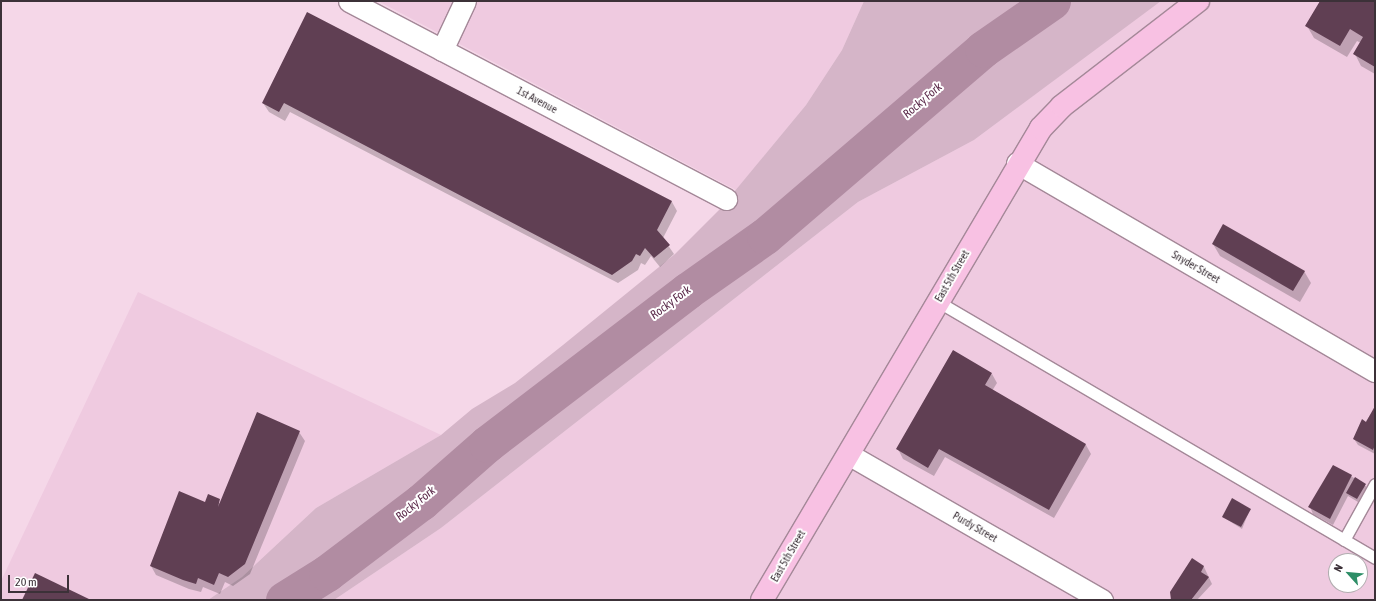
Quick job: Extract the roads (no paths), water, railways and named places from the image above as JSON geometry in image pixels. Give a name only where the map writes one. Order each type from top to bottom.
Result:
[{"type":"main road","name":"East 5th Street","points":[[762,600],[1017,163],[1050,117],[1198,1]]},
{"type":"street","name":"1st Avenue","points":[[349,1],[726,199]]},
{"type":"street","points":[[442,50],[466,1]]},
{"type":"street","name":"Snyder Street","points":[[1017,163],[1375,371]]},
{"type":"street","name":"Purdy Street","points":[[848,454],[1102,600]]},
{"type":"lane","points":[[937,301],[1375,558]]},
{"type":"lane","points":[[1344,540],[1375,484]]},
{"type":"waterway","name":"Rocky Fork","points":[[284,600],[327,573],[421,502],[487,444],[687,291],[765,236],[983,49],[1052,1]]}]
